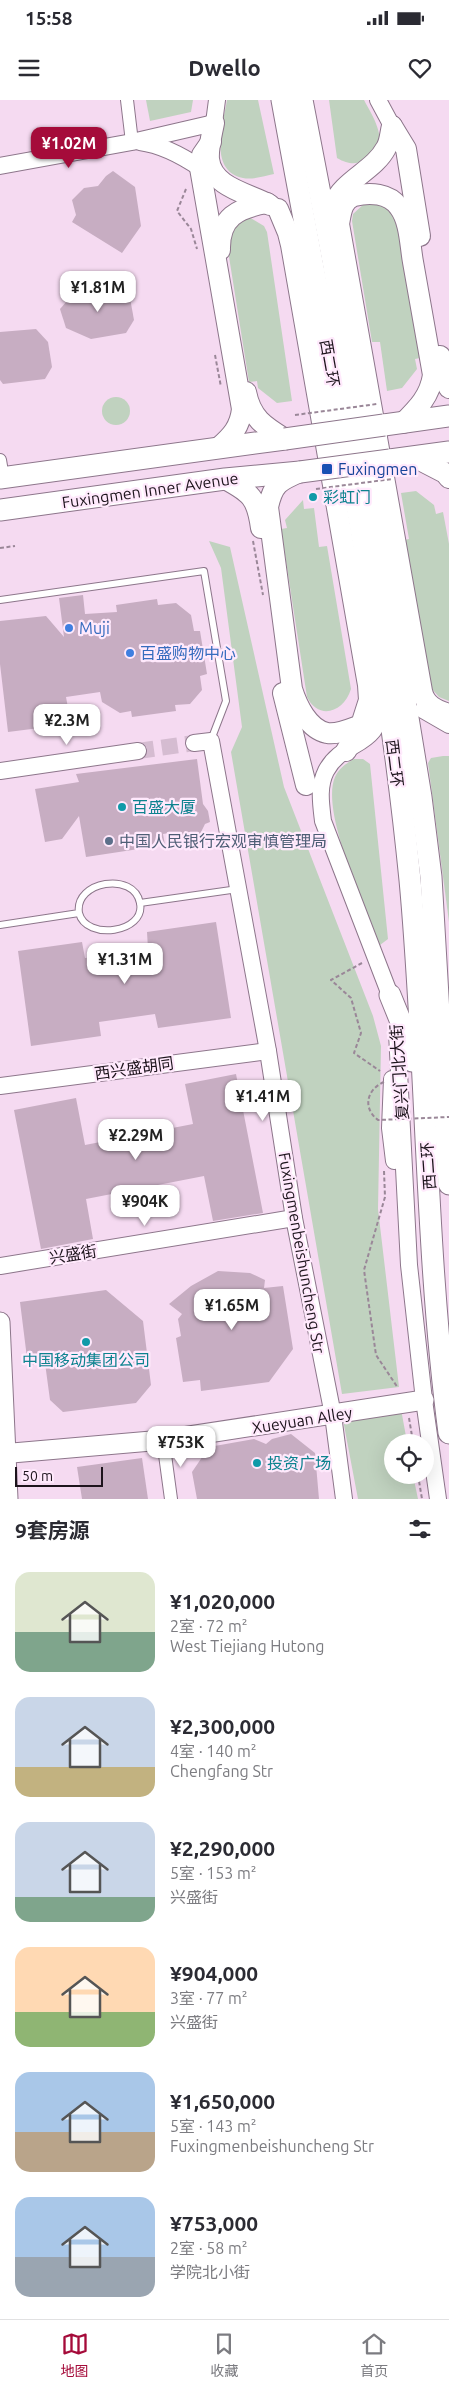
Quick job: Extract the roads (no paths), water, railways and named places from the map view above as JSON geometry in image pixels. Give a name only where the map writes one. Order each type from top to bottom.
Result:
[{"type":"highway","name":"西二环","points":[[282,100],[345,442],[393,681],[421,797],[431,876],[447,1103],[449,1184]]},
{"type":"highway","name":"西二环","points":[[302,100],[333,261],[393,681],[410,879],[437,1317],[449,1432]]},
{"type":"highway","name":"Fuxingmen Inner Avenue","points":[[1,472],[218,448],[449,416]]},
{"type":"highway","name":"Fuxingmen Inner Avenue","points":[[0,510],[300,472],[391,470],[414,457],[449,452]]},
{"type":"highway","points":[[390,995],[403,1027],[424,1108]]},
{"type":"main road","points":[[333,261],[333,204],[347,186],[379,158],[386,149],[392,126]]},
{"type":"main road","points":[[392,126],[406,149],[442,373],[449,388]]},
{"type":"main road","points":[[212,133],[202,155],[200,168],[242,409],[240,422],[233,435],[218,448]]},
{"type":"main road","points":[[212,133],[209,158],[215,175],[226,184],[272,206],[294,220],[306,234]]},
{"type":"main road","points":[[393,424],[419,407],[428,394],[433,375],[411,249],[400,208],[381,195],[361,194],[350,197],[344,204],[339,224],[418,672],[424,698],[448,721]]},
{"type":"main road","points":[[272,206],[249,206],[232,215],[222,232],[221,251],[249,407],[263,425],[285,439]]},
{"type":"main road","points":[[272,206],[288,233],[368,685],[369,700],[362,725],[346,751]]},
{"type":"main road","points":[[414,457],[445,473],[449,478]]},
{"type":"main road","points":[[300,472],[280,480],[271,493],[268,507],[292,689],[296,703],[303,714],[312,724],[327,733],[344,731],[362,725]]},
{"type":"main road","points":[[225,480],[244,489],[254,498],[259,508],[282,690],[306,785]]},
{"type":"main road","points":[[0,1322],[3,1454],[8,1499]]},
{"type":"main road","name":"Xueyuan Alley","points":[[3,1454],[163,1440],[415,1402]]},
{"type":"street","points":[[127,100],[132,142]]},
{"type":"street","points":[[0,166],[132,142],[212,133],[217,100]]},
{"type":"street","points":[[378,100],[392,126]]},
{"type":"street","points":[[132,142],[162,147],[182,156],[200,168]]},
{"type":"street","points":[[393,681],[424,710],[448,721]]},
{"type":"street","name":"复兴门北大街","points":[[393,681],[376,728],[369,736],[346,751],[327,770],[322,781],[320,795],[323,821],[390,995],[399,1047],[392,1079],[390,1128],[409,1265],[415,1402]]},
{"type":"street","points":[[194,743],[211,741]]},
{"type":"street","name":"Fuxingmenbeishuncheng Str","points":[[211,741],[268,1050],[294,1218],[333,1415],[344,1499]]},
{"type":"street","points":[[0,771],[138,751]]},
{"type":"street","points":[[306,785],[323,821]]},
{"type":"street","name":"西兴盛胡同","points":[[0,1086],[268,1050]]},
{"type":"street","name":"兴盛街","points":[[0,1266],[294,1218]]},
{"type":"street","points":[[415,1402],[438,1499]]},
{"type":"street","points":[[163,1440],[171,1499]]},
{"type":"lane","points":[[0,600],[204,571],[226,701],[211,741]]},
{"type":"lane","points":[[106,884],[118,884],[129,887],[136,894],[140,903],[139,914],[130,923],[109,930],[88,925],[80,918],[79,902],[82,896],[95,887],[106,884]]},
{"type":"lane","points":[[140,903],[238,889]]},
{"type":"lane","points":[[0,925],[79,913]]},
{"type":"tunnel","points":[[138,751],[194,743]]},
{"type":"place","name":"Fuxingmen","points":[[327,469]]},
{"type":"place","name":"彩虹门","points":[[313,497]]},
{"type":"place","name":"Muji","points":[[69,628]]},
{"type":"place","name":"百盛购物中心","points":[[130,653]]},
{"type":"place","name":"百盛大厦","points":[[122,807]]},
{"type":"place","name":"中国人民银行宏观审慎管理局","points":[[109,841]]},
{"type":"place","name":"中国移动集团公司","points":[[86,1342]]},
{"type":"place","name":"投资广场","points":[[257,1463]]}]
